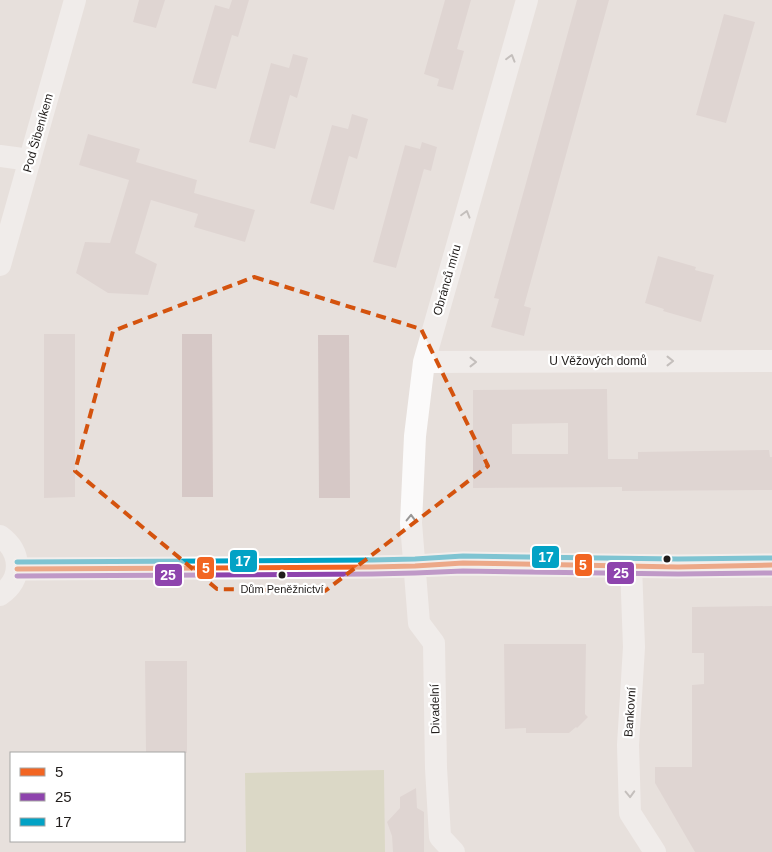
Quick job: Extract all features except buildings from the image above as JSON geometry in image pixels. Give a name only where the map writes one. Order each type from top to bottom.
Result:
[{"type":"street","name":"Pod Šibeníkem","points":[[0,265],[75,0]]},
{"type":"street","name":"Obránců míru","points":[[415,566],[411,523],[415,436],[424,362],[527,0]]},
{"type":"street","points":[[0,156],[30,160]]},
{"type":"street","name":"U Věžových domů","points":[[424,362],[772,361]]},
{"type":"street","points":[[0,536],[13,550],[17,559],[15,579],[9,588],[0,595]]},
{"type":"street","points":[[17,570],[291,568],[415,566],[463,563],[678,567],[772,565]]},
{"type":"street","name":"Divadelní","points":[[415,566],[419,623],[434,643],[436,768],[440,837],[454,852]]},
{"type":"street","name":"Bankovní","points":[[631,566],[634,647],[628,746],[630,813],[655,852]]},
{"type":"highlighted area","points":[[254,277],[421,329],[488,466],[325,591],[217,589],[75,471],[113,331]]},
{"type":"green space","points":[[384,770],[385,852],[246,852],[245,773]]},
{"type":"transit line","name":"17","points":[[17,562],[372,560],[463,556],[678,559],[772,558]]},
{"type":"transit line","name":"5","points":[[17,569],[372,567],[463,563],[678,567],[772,565]]},
{"type":"transit line","name":"25","points":[[17,576],[372,574],[463,571],[678,574],[772,573]]},
{"type":"place","name":"Dům Peněžnictví","points":[[282,575]]}]
